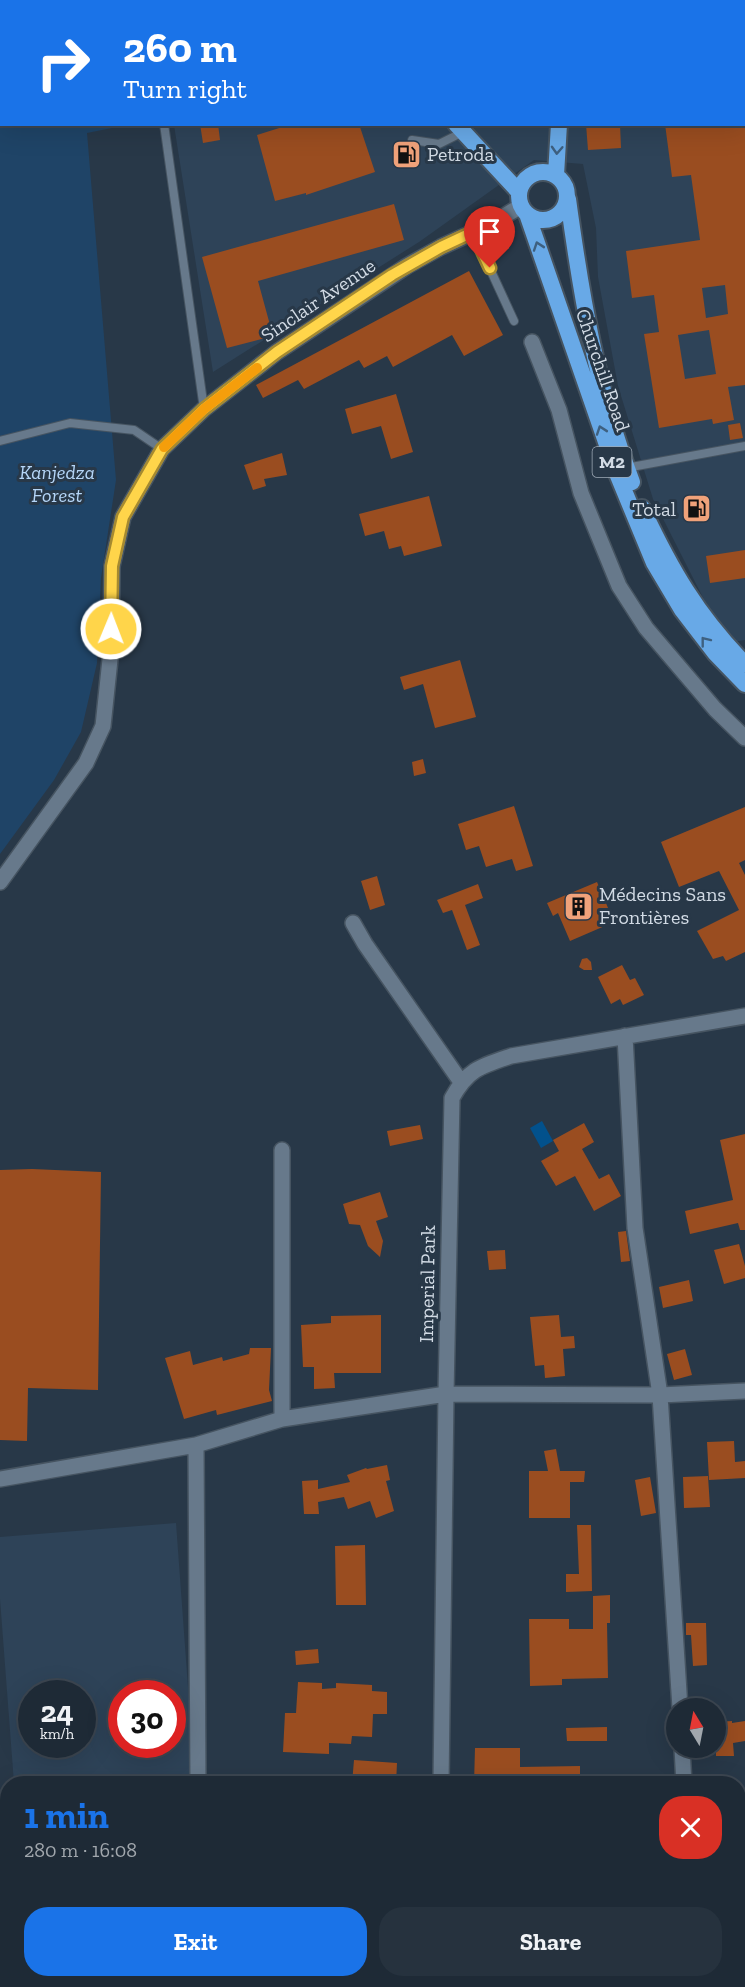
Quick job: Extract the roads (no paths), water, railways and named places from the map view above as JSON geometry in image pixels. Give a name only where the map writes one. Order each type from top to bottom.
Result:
[{"type":"highway","name":"Churchill Road","points":[[559,126],[556,175],[563,181],[567,190],[580,286],[621,469],[665,558],[692,603],[745,664]]},
{"type":"highway","name":"M2","points":[[460,128],[522,204]]},
{"type":"highway","points":[[556,175],[547,171],[537,172],[528,177],[522,204],[534,219],[543,220],[552,219],[559,214],[568,199]]},
{"type":"highway","name":"Churchill Road","points":[[522,204],[654,563],[682,610],[715,653],[745,684]]},
{"type":"street","name":"Sinclair Avenue","points":[[0,882],[86,763],[104,726],[111,650],[112,566],[123,517],[162,449],[204,409],[277,352],[377,284],[522,204]]},
{"type":"street","points":[[532,342],[559,410],[580,493],[619,586],[646,628],[715,709],[745,738]]},
{"type":"street","points":[[353,923],[365,944],[461,1082],[473,1071],[512,1056],[745,1016]]},
{"type":"street","points":[[625,1036],[635,1228],[660,1395],[679,1698]]},
{"type":"street","name":"Imperial Park","points":[[441,1776],[452,1098],[461,1082]]},
{"type":"street","points":[[282,1150],[282,1419]]},
{"type":"street","points":[[0,1479],[196,1445],[282,1419],[446,1394],[660,1395],[745,1391]]},
{"type":"street","points":[[196,1445],[198,1776]]},
{"type":"street","points":[[683,1758],[684,1776]]},
{"type":"lane","points":[[164,126],[204,409]]},
{"type":"lane","points":[[412,140],[439,144],[460,128]]},
{"type":"lane","points":[[473,232],[514,321]]},
{"type":"lane","points":[[0,441],[70,423],[134,430],[162,449]]},
{"type":"lane","points":[[621,469],[745,446]]},
{"type":"place","name":"Petroda","points":[[406,154]]},
{"type":"place","name":"Total","points":[[697,509]]},
{"type":"place","name":"Médecins Sans Frontières","points":[[578,906]]},
{"type":"park label","name":"Kanjedza Forest","points":[[57,484]]}]
